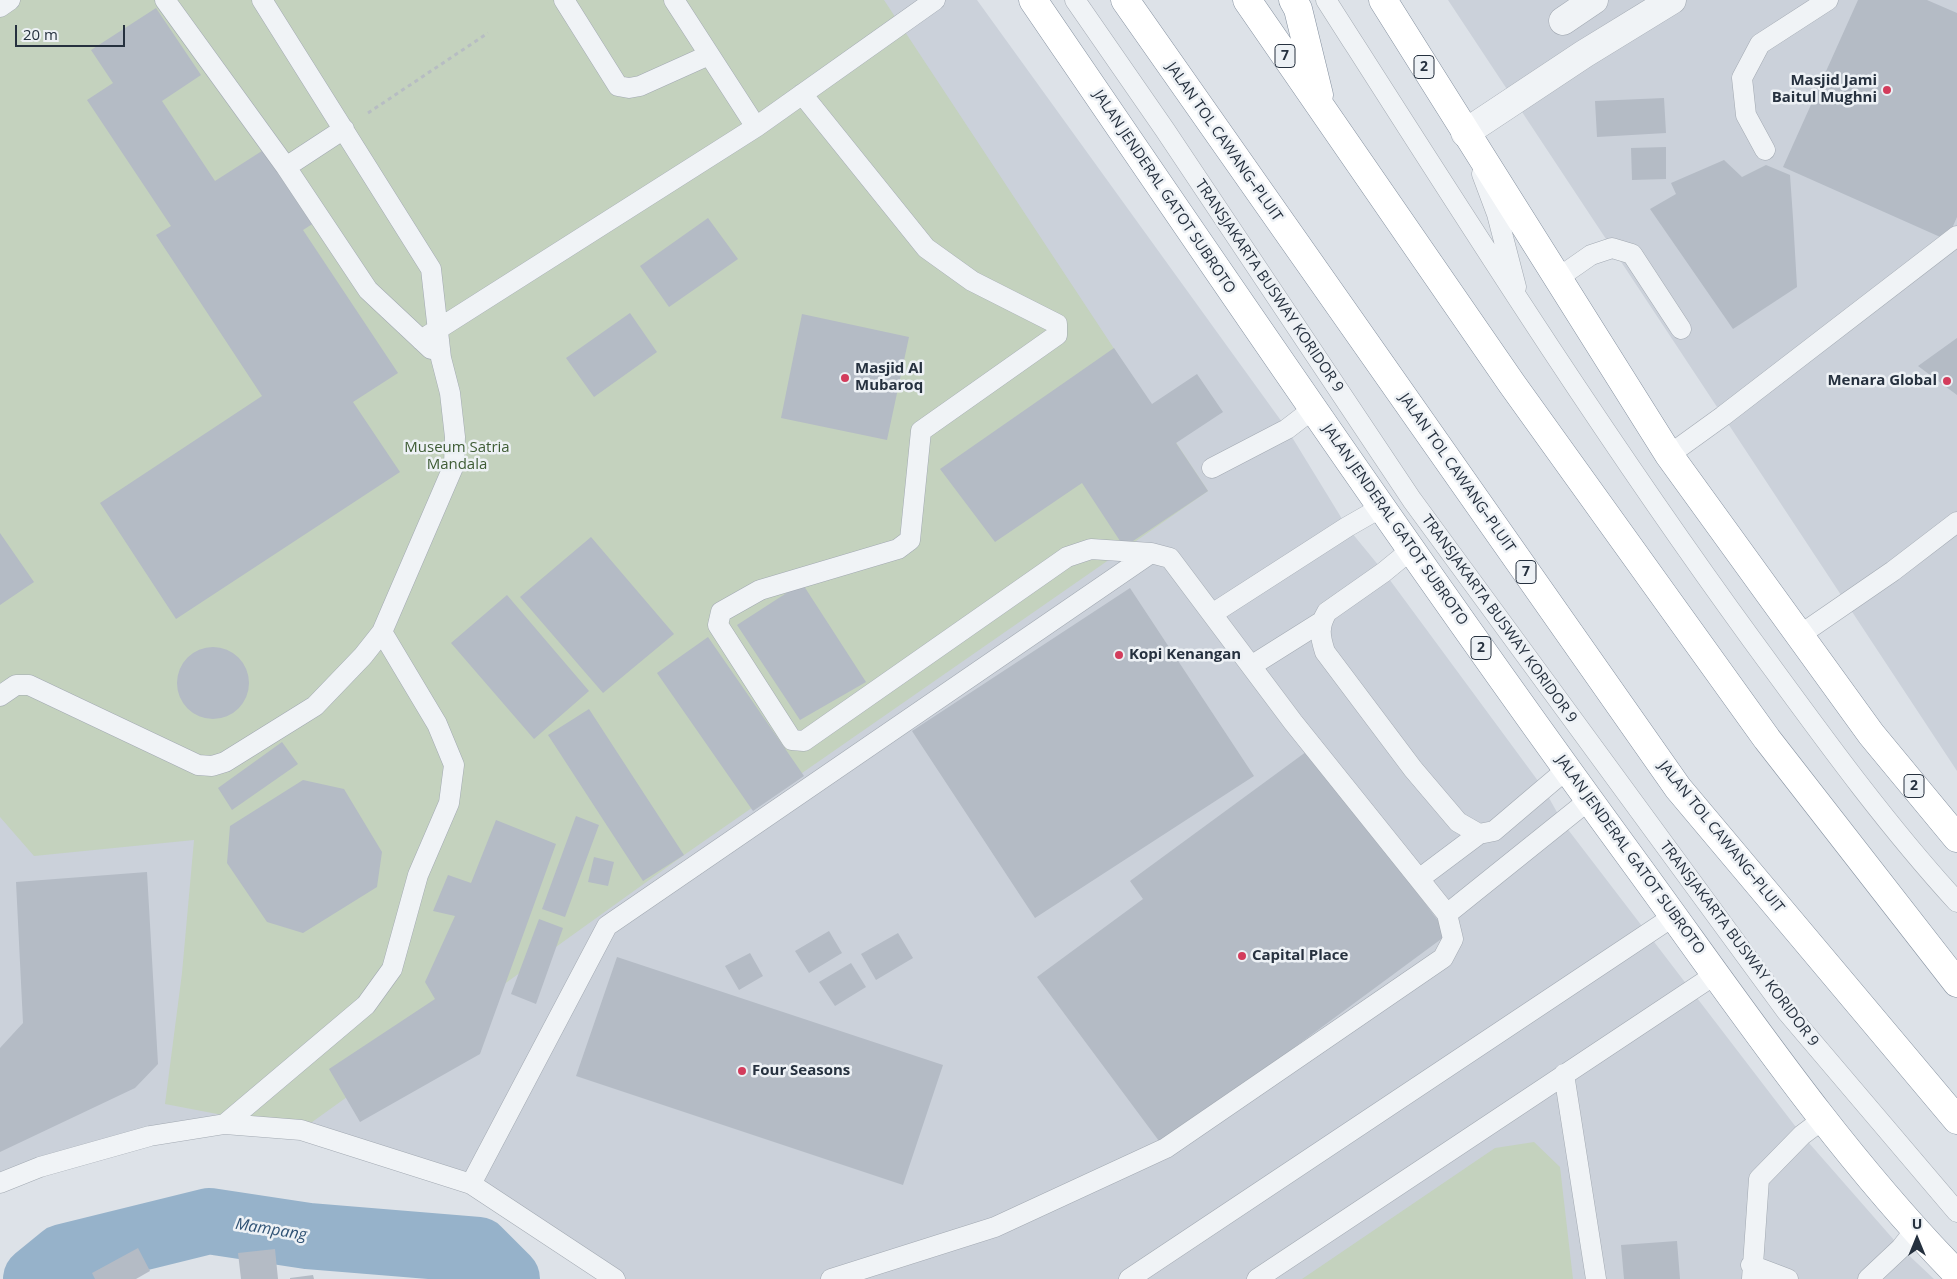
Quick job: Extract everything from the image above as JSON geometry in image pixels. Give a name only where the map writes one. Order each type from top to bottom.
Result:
[{"type":"highway","name":"JALAN JENDERAL GATOT SUBROTO","points":[[1033,0],[1313,409],[1567,770],[1822,1120],[1914,1230],[1957,1274]]},
{"type":"highway","name":"JALAN TOL CAWANG–PLUIT","points":[[1124,0],[1678,788],[1957,1120]]},
{"type":"highway","name":"7","points":[[1247,0],[1512,384],[1767,738],[1957,983]]},
{"type":"highway","points":[[1293,0],[1298,9],[1323,111]]},
{"type":"highway","name":"2","points":[[1383,0],[1465,133],[1670,455],[1872,734],[1957,838]]},
{"type":"street","points":[[1563,21],[1594,0]]},
{"type":"street","points":[[1465,133],[1584,54],[1672,0]]},
{"type":"lane","points":[[0,7],[10,0]]},
{"type":"lane","points":[[0,696],[16,685],[30,685],[198,765],[212,766],[226,762],[315,706],[363,656],[382,632],[454,464],[454,428],[450,393],[442,358],[429,335],[368,290],[286,168],[165,0]]},
{"type":"lane","points":[[262,0],[430,269],[429,335]]},
{"type":"lane","points":[[564,0],[618,86],[629,88],[640,86],[709,55]]},
{"type":"lane","points":[[674,0],[756,127]]},
{"type":"lane","points":[[429,335],[756,127],[935,0]]},
{"type":"lane","name":"TRANSJAKARTA BUSWAY KORIDOR 9","points":[[1075,0],[1171,139],[1423,516],[1786,1012],[1957,1212]]},
{"type":"lane","points":[[1326,0],[1530,321],[1712,585],[1860,788],[1957,902]]},
{"type":"lane","points":[[1765,150],[1746,115],[1742,78],[1760,44],[1828,0]]},
{"type":"lane","points":[[802,94],[926,248],[972,281],[1057,324],[1058,328],[1057,335],[921,431],[910,540],[898,549],[760,590],[720,612],[718,625],[792,740],[804,741],[1067,557],[1091,549],[1151,553],[1170,558],[1251,666],[1447,914],[1454,939],[1442,958],[1166,1148],[995,1227],[831,1279]]},
{"type":"lane","points":[[286,168],[344,129]]},
{"type":"lane","points":[[1465,133],[1497,214],[1515,286],[1530,321]]},
{"type":"lane","points":[[1670,455],[1724,416],[1957,236]]},
{"type":"lane","points":[[1558,278],[1591,255],[1612,248],[1632,254],[1681,329]]},
{"type":"lane","points":[[1212,468],[1287,429],[1313,409]]},
{"type":"lane","points":[[1212,614],[1347,527],[1382,507]]},
{"type":"lane","points":[[1800,636],[1893,571],[1957,522]]},
{"type":"lane","points":[[1412,549],[1384,572],[1327,612],[1321,622],[1319,636],[1325,652],[1413,770],[1458,822],[1479,834]]},
{"type":"lane","points":[[471,1184],[607,926],[1151,553]]},
{"type":"lane","points":[[1251,666],[1321,622]]},
{"type":"lane","points":[[226,1124],[366,1005],[392,969],[418,875],[449,803],[454,765],[437,724],[382,632]]},
{"type":"lane","points":[[1420,879],[1479,834],[1494,831],[1567,770]]},
{"type":"lane","points":[[1447,914],[1589,800]]},
{"type":"lane","points":[[1129,1279],[1674,916]]},
{"type":"lane","points":[[1257,1279],[1716,974]]},
{"type":"lane","points":[[1564,1074],[1596,1279]]},
{"type":"lane","points":[[1788,1279],[1752,1272],[1759,1179],[1802,1135],[1822,1120]]},
{"type":"lane","points":[[0,1183],[40,1167],[150,1136],[226,1124],[301,1130],[471,1184],[615,1279]]},
{"type":"lane","points":[[1868,1279],[1901,1248],[1914,1230]]},
{"type":"path","points":[[344,129],[488,33]]},
{"type":"shaded area","points":[[0,0],[977,0],[1287,429],[1347,527],[1384,572],[1544,789],[1563,823],[1802,1135],[1901,1248],[1934,1279],[614,1279],[468,1183],[301,1130],[226,1124],[0,1182]]},
{"type":"shaded area","points":[[1448,0],[1957,0],[1957,771],[1723,416]]},
{"type":"green space","name":"Museum Satria Mandala","points":[[0,0],[884,0],[1208,491],[684,855],[301,1130],[165,1104],[182,973],[194,840],[34,856],[0,817]]},
{"type":"green space","points":[[1534,1142],[1560,1167],[1573,1279],[1302,1279],[1495,1148]]},
{"type":"building","name":"Masjid Jami Baitul Mughni","points":[[1858,0],[1927,0],[1957,13],[1957,217],[1947,240],[1783,167]]},
{"type":"building","name":"Museum Satria Mandala","points":[[156,8],[201,75],[162,101],[215,181],[265,149],[314,223],[303,230],[398,373],[353,402],[400,472],[176,619],[100,503],[262,396],[156,235],[171,226],[87,100],[113,83],[91,50]]},
{"type":"building","points":[[1664,98],[1666,133],[1597,137],[1595,101]]},
{"type":"building","points":[[1666,147],[1666,179],[1632,180],[1631,148]]},
{"type":"building","points":[[1724,160],[1742,177],[1766,165],[1790,175],[1797,287],[1733,329],[1650,209],[1676,194],[1671,183]]},
{"type":"building","points":[[708,218],[738,259],[669,307],[640,266]]},
{"type":"building","points":[[630,313],[657,352],[594,397],[566,358]]},
{"type":"building","name":"Masjid Al Mubaroq","points":[[802,314],[909,337],[887,440],[781,418]]},
{"type":"building","name":"Menara Global","points":[[1957,338],[1957,395],[1918,366]]},
{"type":"building","points":[[1114,348],[1152,404],[1197,374],[1223,412],[1176,443],[1208,491],[1124,547],[1082,483],[995,542],[940,469]]},
{"type":"building","points":[[0,533],[34,582],[0,605]]},
{"type":"building","points":[[591,537],[674,634],[603,693],[520,597]]},
{"type":"building","points":[[802,583],[866,682],[800,720],[737,625]]},
{"type":"building","points":[[1130,588],[1254,776],[1035,918],[912,731]]},
{"type":"building","points":[[507,595],[589,691],[534,739],[451,643]]},
{"type":"building","points":[[708,637],[804,776],[753,811],[657,673]]},
{"type":"building","points":[[220,647],[239,657],[247,669],[249,683],[247,697],[239,709],[227,717],[206,719],[187,709],[179,697],[177,676],[187,657],[199,649]]},
{"type":"building","points":[[589,709],[684,855],[643,881],[548,735]]},
{"type":"building","points":[[282,742],[298,764],[232,810],[218,788]]},
{"type":"building","name":"Capital Place","points":[[1310,749],[1448,934],[1162,1145],[1037,977],[1143,899],[1130,881]]},
{"type":"building","points":[[303,780],[344,789],[382,852],[377,887],[303,933],[267,922],[227,863],[230,826]]},
{"type":"building","points":[[576,816],[599,825],[565,917],[542,909]]},
{"type":"building","points":[[496,820],[556,844],[480,1054],[360,1122],[329,1069],[435,999],[425,982],[455,916],[433,911],[448,875],[471,883]]},
{"type":"building","points":[[594,857],[614,862],[608,886],[588,882]]},
{"type":"building","points":[[147,872],[158,1064],[135,1088],[0,1152],[0,1048],[23,1023],[16,882]]},
{"type":"building","points":[[539,919],[563,928],[536,1004],[511,994]]},
{"type":"building","points":[[829,931],[842,953],[809,973],[795,951]]},
{"type":"building","points":[[898,933],[913,958],[876,980],[861,954]]},
{"type":"building","points":[[750,953],[763,976],[739,990],[725,966]]},
{"type":"building","points":[[617,957],[943,1065],[903,1185],[576,1076]]},
{"type":"building","points":[[851,963],[866,987],[835,1006],[819,982]]},
{"type":"building","points":[[1677,1241],[1680,1279],[1624,1279],[1621,1245]]},
{"type":"building","points":[[138,1248],[150,1271],[136,1279],[95,1279],[92,1273]]},
{"type":"building","points":[[275,1249],[278,1279],[241,1279],[238,1253]]},
{"type":"building","points":[[313,1275],[314,1279],[290,1279],[290,1278]]},
{"type":"waterway","name":"Mampang","points":[[36,1279],[63,1257],[209,1221],[308,1236],[478,1250],[507,1279]]},
{"type":"place","name":"Masjid Jami Baitul Mughni","points":[[1887,90]]},
{"type":"place","name":"Masjid Al Mubaroq","points":[[845,378]]},
{"type":"place","name":"Menara Global","points":[[1947,381]]},
{"type":"place","name":"Kopi Kenangan","points":[[1119,655]]},
{"type":"place","name":"Capital Place","points":[[1242,956]]},
{"type":"place","name":"Four Seasons","points":[[742,1071]]}]
